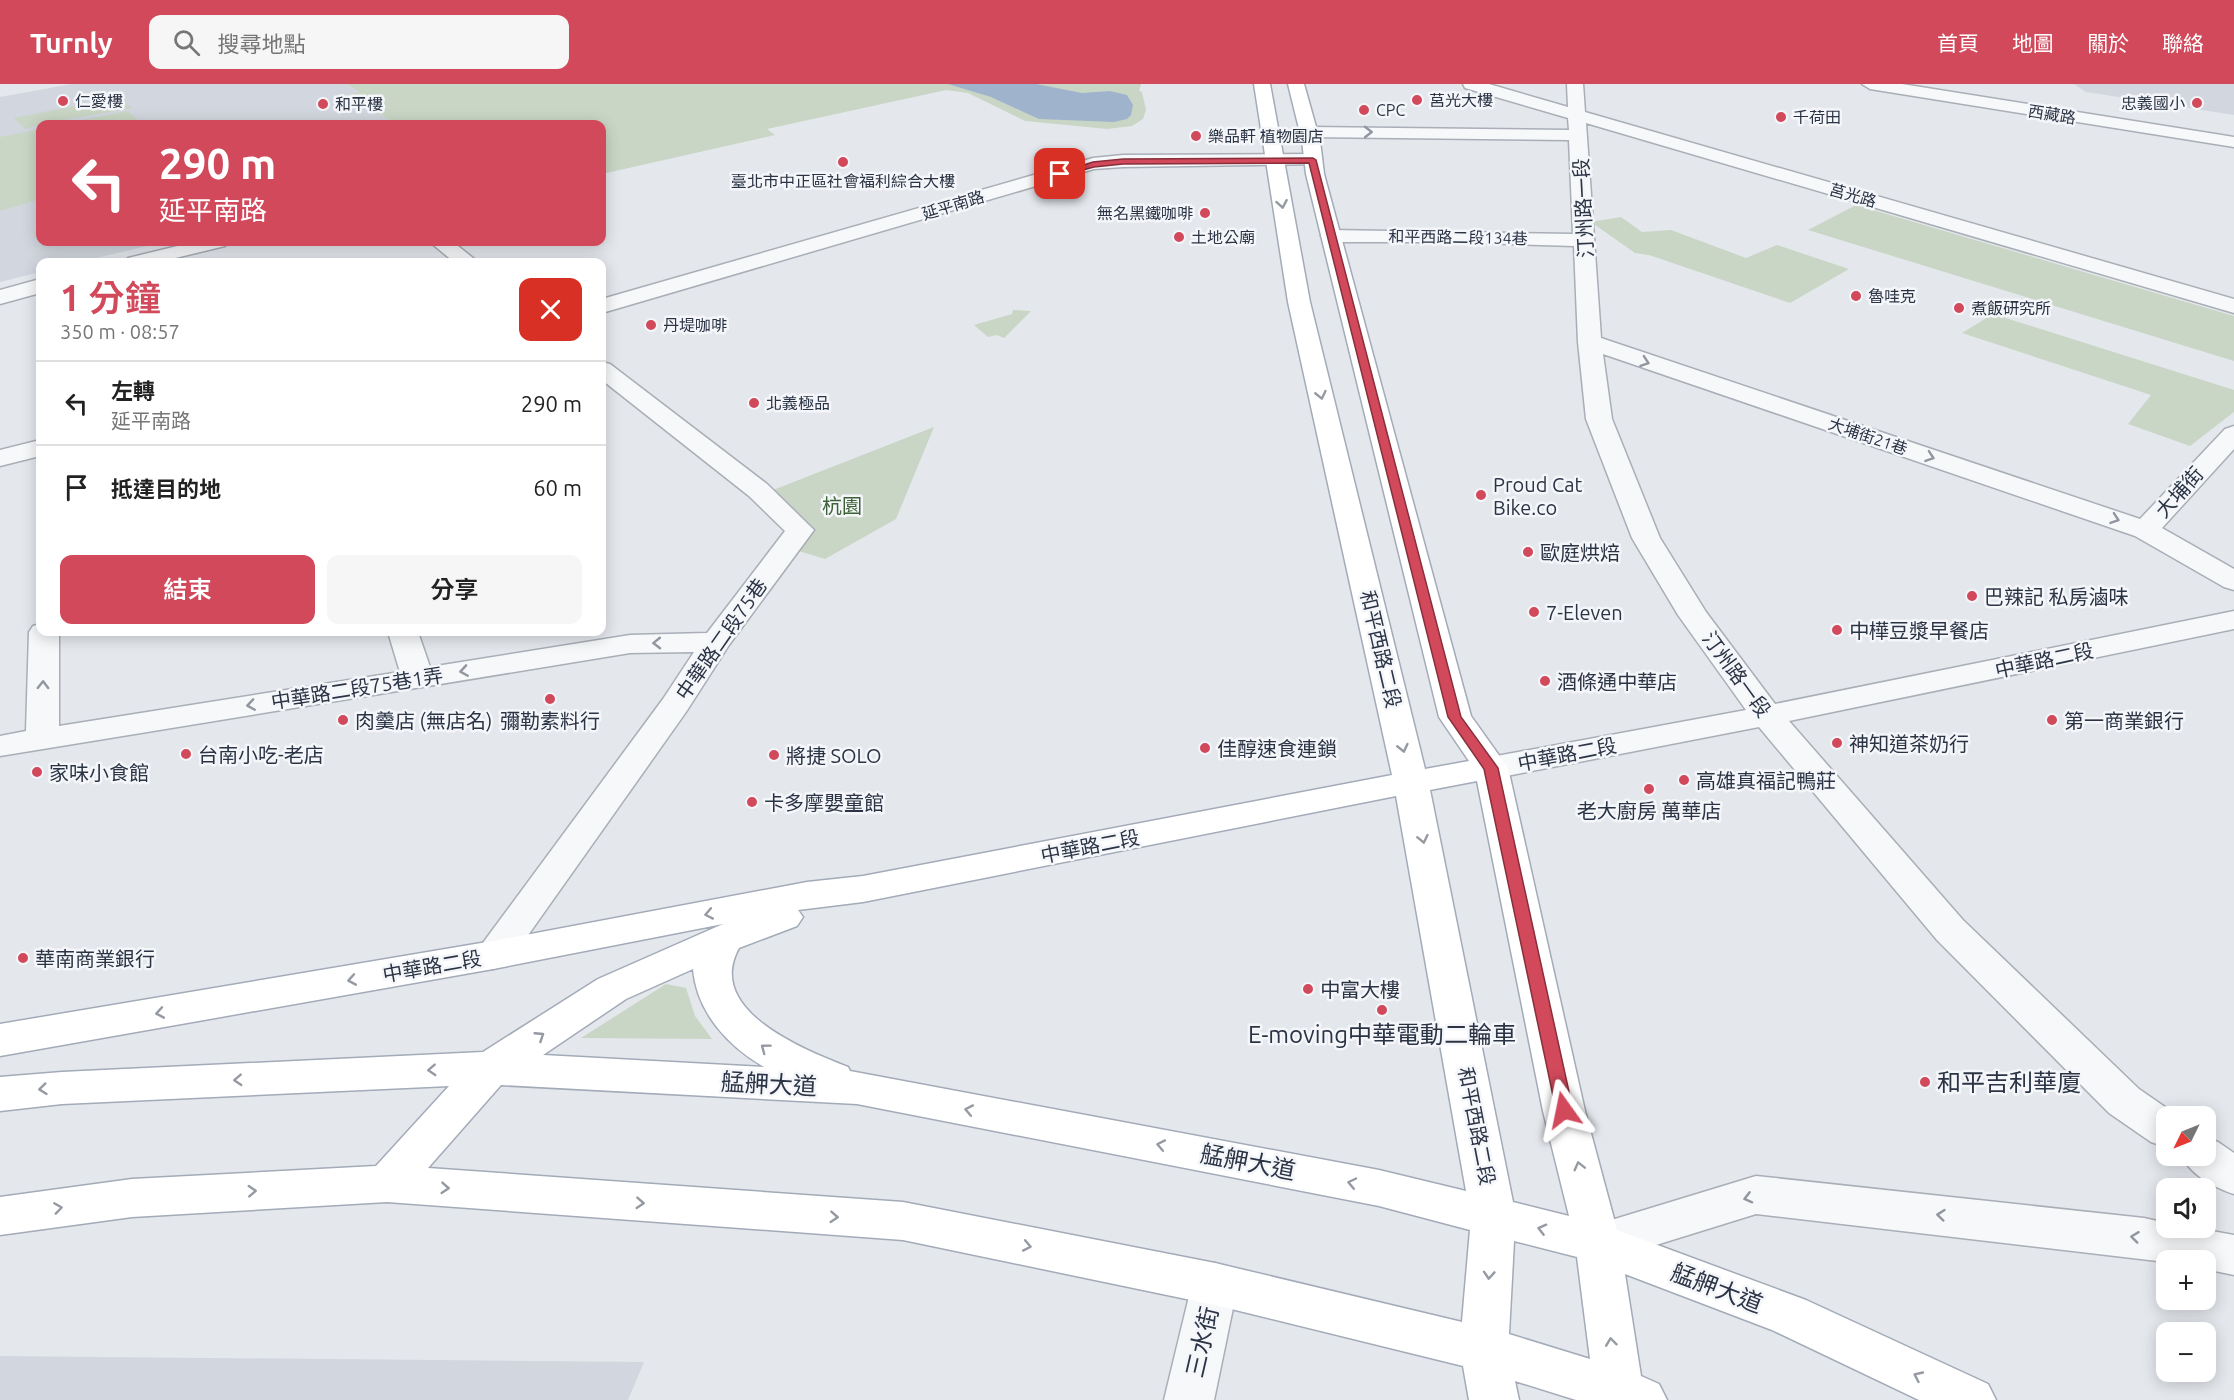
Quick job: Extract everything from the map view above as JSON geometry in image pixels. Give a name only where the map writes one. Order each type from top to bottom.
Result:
[{"type":"main road","name":"和平西路二段","points":[[1262,84],[1299,302],[1411,782],[1493,1216],[1484,1349],[1494,1400]]},
{"type":"main road","points":[[0,1216],[132,1198],[387,1184],[903,1221],[1215,1284],[1484,1349],[1626,1397],[1599,1243],[1564,1110],[1491,768],[1455,717],[1331,236],[1313,160],[1309,132],[1296,84]]},
{"type":"main road","name":"中華路二段","points":[[0,1040],[493,955],[807,895],[863,890],[1491,768]]},
{"type":"main road","name":"中華路二段","points":[[387,1184],[491,1068],[612,989],[726,938],[863,890]]},
{"type":"main road","points":[[726,938],[713,964],[714,981],[722,1007],[739,1028],[775,1055],[857,1088]]},
{"type":"main road","points":[[0,1094],[62,1088],[491,1068]]},
{"type":"main road","name":"艋舺大道","points":[[491,1068],[857,1088],[1379,1188],[1599,1243],[1789,1315],[1971,1400]]},
{"type":"street","name":"莒光路","points":[[1472,84],[1576,108],[2234,292]]},
{"type":"street","name":"莒光路","points":[[1522,84],[1576,108],[2234,306]]},
{"type":"street","name":"西藏路","points":[[1870,84],[2042,102],[2234,130]]},
{"type":"street","name":"西藏路","points":[[1943,84],[2234,142]]},
{"type":"street","points":[[1309,132],[1576,108]]},
{"type":"street","name":"汀州路一段","points":[[1576,108],[1590,342],[1599,419],[1646,538],[1693,615],[1767,716],[1950,930],[2124,1101],[2156,1123]]},
{"type":"street","name":"延平南路","points":[[606,305],[1093,164],[1123,161],[1313,160]]},
{"type":"street","name":"和平西路二段134巷","points":[[1331,236],[1449,236],[1584,240]]},
{"type":"street","points":[[152,258],[201,246]]},
{"type":"street","points":[[445,246],[462,258]]},
{"type":"street","points":[[0,297],[36,287]]},
{"type":"street","name":"大埔街21巷","points":[[1590,342],[2145,530]]},
{"type":"street","name":"中華路二段75巷","points":[[493,955],[650,740],[716,642],[800,530],[758,490],[606,372]]},
{"type":"street","name":"大埔街","points":[[2234,434],[2145,530],[2234,581]]},
{"type":"street","points":[[0,458],[36,449]]},
{"type":"street","name":"中華路二段","points":[[1491,768],[1767,716],[2232,622]]},
{"type":"street","points":[[42,739],[44,636]]},
{"type":"street","points":[[404,636],[418,678]]},
{"type":"street","name":"中華路二段75巷1弄","points":[[0,746],[630,644],[716,642]]},
{"type":"street","points":[[2216,1164],[2234,1176]]},
{"type":"street","points":[[1599,1243],[1756,1195],[2144,1238],[2234,1255]]},
{"type":"street","name":"三水街","points":[[1189,1400],[1215,1284]]},
{"type":"shaded area","points":[[72,84],[347,84],[360,93],[352,95],[389,120],[36,120],[36,246],[147,246],[96,258],[36,258],[36,273],[0,282],[0,97]]},
{"type":"shaded area","name":"忠義國小","points":[[2074,84],[2234,84],[2234,115],[2086,92]]},
{"type":"shaded area","points":[[0,1356],[644,1362],[628,1400],[0,1400]]},
{"type":"green space","points":[[347,84],[1141,84],[1139,91],[1142,92],[1146,110],[1143,119],[1132,126],[1107,129],[1025,121],[968,93],[946,90],[767,129],[775,135],[606,173],[606,120],[389,120],[351,94],[359,92]]},
{"type":"green space","points":[[119,97],[132,108],[63,120],[36,120],[36,125],[25,129],[14,118]]},
{"type":"green space","points":[[127,111],[138,120],[82,120]]},
{"type":"green space","points":[[36,130],[36,200],[0,211],[0,137]]},
{"type":"green space","points":[[1856,205],[2234,316],[2234,361],[1808,230]]},
{"type":"green space","points":[[1621,217],[1642,232],[1671,230],[1746,258],[1777,245],[1849,269],[1790,303],[1649,255],[1635,253],[1591,222]]},
{"type":"green space","points":[[1013,310],[1031,311],[1004,338],[997,335],[988,337],[974,325],[1012,314]]},
{"type":"green space","points":[[1993,314],[2234,390],[2234,412],[2190,446],[2128,424],[2151,395],[1962,333]]},
{"type":"green space","name":"杭園","points":[[934,427],[896,519],[825,559],[792,549],[809,528],[768,492]]},
{"type":"green space","points":[[666,984],[686,988],[695,1016],[712,1039],[581,1038]]},
{"type":"water","points":[[948,84],[1036,84],[1082,93],[1110,91],[1127,95],[1133,105],[1131,115],[1127,119],[1114,122],[1039,119],[991,97]]},
{"type":"place","name":"莒光大樓","points":[[1417,100]]},
{"type":"place","name":"仁愛樓","points":[[63,101]]},
{"type":"place","name":"忠義國小","points":[[2197,103]]},
{"type":"place","name":"和平樓","points":[[323,104]]},
{"type":"place","name":"CPC","points":[[1364,110]]},
{"type":"place","name":"千荷田","points":[[1781,117]]},
{"type":"place","name":"樂品軒 植物園店","points":[[1196,136]]},
{"type":"place","name":"臺北市中正區社會福利綜合大樓","points":[[843,162]]},
{"type":"place","name":"無名黑鐵咖啡","points":[[1205,213]]},
{"type":"place","name":"土地公廟","points":[[1179,237]]},
{"type":"place","name":"魯哇克","points":[[1856,296]]},
{"type":"place","name":"煮飯研究所","points":[[1959,308]]},
{"type":"place","name":"丹堤咖啡","points":[[651,325]]},
{"type":"place","name":"北義極品","points":[[754,403]]},
{"type":"place","name":"Proud Cat Bike.co","points":[[1481,495]]},
{"type":"place","name":"歐庭烘焙","points":[[1528,552]]},
{"type":"place","name":"巴辣記 私房滷味","points":[[1972,596]]},
{"type":"place","name":"7-Eleven","points":[[1534,612]]},
{"type":"place","name":"中樺豆漿早餐店","points":[[1837,630]]},
{"type":"place","name":"酒條通中華店","points":[[1545,681]]},
{"type":"place","name":"彌勒素料行","points":[[550,699]]},
{"type":"place","name":"肉羹店 (無店名)","points":[[343,720]]},
{"type":"place","name":"第一商業銀行","points":[[2052,720]]},
{"type":"place","name":"神知道茶奶行","points":[[1837,743]]},
{"type":"place","name":"佳醇速食連鎖","points":[[1205,748]]},
{"type":"place","name":"台南小吃-老店","points":[[186,754]]},
{"type":"place","name":"將捷 SOLO","points":[[774,755]]},
{"type":"place","name":"家味小食館","points":[[37,772]]},
{"type":"place","name":"高雄真福記鴨莊","points":[[1684,780]]},
{"type":"place","name":"老大廚房 萬華店","points":[[1649,789]]},
{"type":"place","name":"卡多摩嬰童館","points":[[752,802]]},
{"type":"place","name":"華南商業銀行","points":[[23,958]]},
{"type":"place","name":"中富大樓","points":[[1308,989]]},
{"type":"place","name":"E-moving中華電動二輪車","points":[[1382,1010]]},
{"type":"place","name":"和平吉利華廈","points":[[1925,1082]]},
{"type":"route","points":[[1060,174],[1093,164],[1123,161],[1313,160],[1455,717],[1491,768],[1564,1110]]}]
